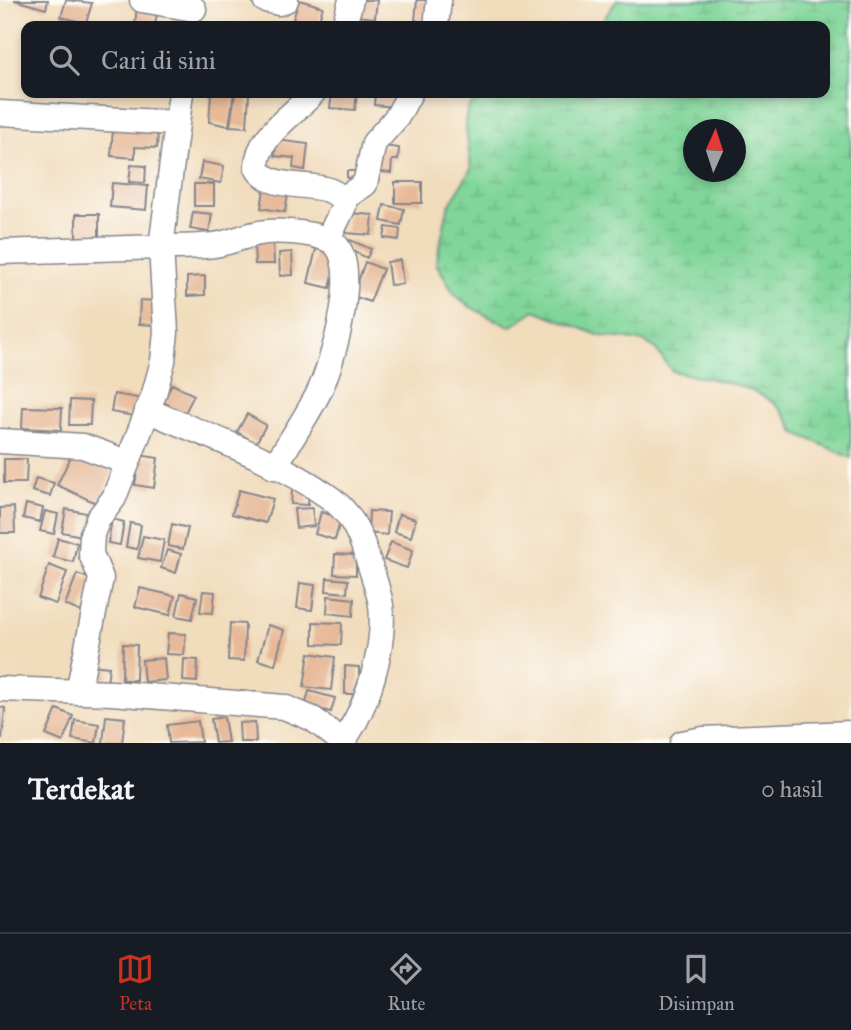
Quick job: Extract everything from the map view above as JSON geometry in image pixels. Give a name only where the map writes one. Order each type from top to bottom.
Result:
[{"type":"street","points":[[142,0],[194,12]]},
{"type":"street","points":[[265,0],[286,0]]},
{"type":"street","points":[[345,21],[351,0]]},
{"type":"street","points":[[437,21],[439,0]]},
{"type":"street","points":[[78,692],[101,578],[91,554],[92,534],[98,519],[112,502],[159,378],[166,343],[161,247],[180,98]]},
{"type":"street","points":[[308,98],[274,131],[259,155],[257,168],[271,180],[329,189],[343,199],[344,208],[328,239]]},
{"type":"street","points":[[343,199],[365,184],[374,143],[397,117],[407,98]]},
{"type":"street","points":[[0,113],[176,123]]},
{"type":"street","points":[[0,252],[211,245],[259,233],[328,239],[338,246],[344,255],[346,276],[331,361],[317,394],[274,467]]},
{"type":"street","points":[[0,689],[284,707],[313,719],[343,742],[359,719],[368,691],[381,620],[378,593],[351,518],[330,497],[274,467],[147,410]]},
{"type":"street","points":[[0,442],[83,446],[126,462]]},
{"type":"street","points":[[682,743],[703,739],[851,733]]},
{"type":"green space","points":[[617,0],[851,0],[851,458],[794,432],[786,416],[760,394],[725,382],[672,371],[655,348],[643,341],[601,336],[535,310],[510,327],[462,301],[451,289],[436,264],[448,207],[471,169],[465,120],[469,106],[484,98],[830,98],[830,21],[602,21]]},
{"type":"building","points":[[14,0],[48,0],[46,9]]},
{"type":"building","points":[[66,0],[92,3],[87,21],[61,17]]},
{"type":"building","points":[[299,0],[323,7],[319,21],[293,21]]},
{"type":"building","points":[[357,0],[377,0],[375,18],[356,16]]},
{"type":"building","points":[[417,0],[434,0],[430,21],[415,20]]},
{"type":"building","points":[[137,3],[158,6],[156,21],[135,21]]},
{"type":"building","points":[[211,98],[233,98],[229,126],[209,122]]},
{"type":"building","points":[[234,98],[249,98],[247,127],[230,126]]},
{"type":"building","points":[[331,98],[356,98],[355,110],[330,108]]},
{"type":"building","points":[[375,98],[398,98],[397,107],[374,105]]},
{"type":"building","points":[[113,127],[158,129],[157,148],[135,147],[135,158],[111,156]]},
{"type":"building","points":[[276,140],[308,144],[305,170],[293,168],[294,158],[275,156]]},
{"type":"building","points":[[376,145],[399,148],[398,160],[392,160],[391,173],[373,171]]},
{"type":"building","points":[[202,162],[224,166],[221,183],[199,179]]},
{"type":"building","points":[[131,165],[146,166],[145,183],[129,182]]},
{"type":"building","points":[[347,171],[360,171],[360,177],[347,178]]},
{"type":"building","points":[[395,182],[422,182],[422,203],[395,203]]},
{"type":"building","points":[[112,183],[148,186],[146,210],[110,207]]},
{"type":"building","points":[[194,184],[214,184],[214,206],[194,206]]},
{"type":"building","points":[[265,184],[289,188],[285,212],[261,208]]},
{"type":"building","points":[[384,205],[404,209],[401,225],[381,221]]},
{"type":"building","points":[[193,212],[212,214],[209,232],[190,229]]},
{"type":"building","points":[[348,213],[373,215],[371,235],[346,233]]},
{"type":"building","points":[[76,214],[99,214],[99,238],[76,237]]},
{"type":"building","points":[[386,227],[400,229],[399,240],[384,238]]},
{"type":"building","points":[[350,240],[371,249],[367,258],[346,248]]},
{"type":"building","points":[[254,242],[273,242],[274,264],[255,264]]},
{"type":"building","points":[[316,249],[338,254],[330,288],[308,283]]},
{"type":"building","points":[[292,252],[293,275],[280,276],[279,253]]},
{"type":"building","points":[[400,260],[403,284],[390,285],[387,262]]},
{"type":"building","points":[[365,262],[383,269],[370,302],[353,296]]},
{"type":"building","points":[[205,276],[205,295],[187,296],[187,277]]},
{"type":"building","points":[[140,300],[156,301],[155,325],[139,324]]},
{"type":"building","points":[[172,384],[194,395],[185,413],[163,402]]},
{"type":"building","points":[[114,394],[138,398],[135,416],[111,412]]},
{"type":"building","points":[[70,400],[91,401],[90,425],[69,425]]},
{"type":"building","points":[[23,407],[62,408],[61,430],[22,428]]},
{"type":"building","points":[[247,414],[266,425],[256,443],[237,432]]},
{"type":"building","points":[[73,452],[113,471],[98,504],[57,485]]},
{"type":"building","points":[[139,455],[158,458],[154,488],[135,485]]},
{"type":"building","points":[[4,459],[27,459],[26,483],[4,483]]},
{"type":"building","points":[[36,478],[54,483],[50,496],[32,491]]},
{"type":"building","points":[[239,490],[273,499],[266,523],[232,514]]},
{"type":"building","points":[[292,490],[309,491],[308,505],[291,504]]},
{"type":"building","points":[[26,504],[43,508],[40,522],[23,518]]},
{"type":"building","points":[[14,507],[15,533],[0,533],[0,508]]},
{"type":"building","points":[[312,508],[314,526],[296,528],[294,509]]},
{"type":"building","points":[[66,509],[86,513],[82,536],[62,532]]},
{"type":"building","points":[[45,511],[58,514],[54,534],[40,531]]},
{"type":"building","points":[[369,511],[389,512],[387,535],[368,533]]},
{"type":"building","points":[[321,512],[341,518],[335,540],[315,534]]},
{"type":"building","points":[[399,514],[416,519],[411,537],[394,532]]},
{"type":"building","points":[[112,519],[124,522],[120,545],[108,543]]},
{"type":"building","points":[[130,523],[141,525],[137,549],[126,547]]},
{"type":"building","points":[[172,524],[188,528],[183,549],[168,546]]},
{"type":"building","points":[[143,536],[164,540],[160,562],[138,558]]},
{"type":"building","points":[[58,538],[77,543],[73,562],[53,557]]},
{"type":"building","points":[[391,542],[413,550],[407,568],[384,560]]},
{"type":"building","points":[[167,550],[181,554],[176,573],[161,568]]},
{"type":"building","points":[[335,554],[356,555],[356,575],[334,574]]},
{"type":"building","points":[[49,565],[67,572],[56,604],[38,598]]},
{"type":"building","points":[[77,574],[94,580],[81,612],[65,605]]},
{"type":"building","points":[[327,578],[348,580],[347,593],[326,591]]},
{"type":"building","points":[[300,583],[315,585],[312,610],[297,608]]},
{"type":"building","points":[[140,588],[175,596],[170,615],[135,607]]},
{"type":"building","points":[[203,591],[215,592],[213,613],[200,612]]},
{"type":"building","points":[[181,593],[197,597],[192,619],[176,616]]},
{"type":"building","points":[[328,596],[354,599],[353,616],[327,613]]},
{"type":"building","points":[[313,622],[342,623],[341,645],[313,644]]},
{"type":"building","points":[[230,623],[245,624],[244,661],[228,660]]},
{"type":"building","points":[[268,625],[284,630],[275,665],[258,660]]},
{"type":"building","points":[[168,633],[186,634],[184,655],[166,654]]},
{"type":"building","points":[[123,644],[137,645],[136,680],[122,680]]},
{"type":"building","points":[[309,653],[335,657],[331,690],[304,687]]},
{"type":"building","points":[[164,658],[166,680],[144,682],[142,660]]},
{"type":"building","points":[[184,659],[198,660],[197,682],[183,681]]},
{"type":"building","points":[[90,665],[109,667],[107,684],[88,682]]},
{"type":"building","points":[[345,666],[359,667],[359,694],[345,694]]},
{"type":"building","points":[[309,691],[335,698],[331,712],[305,706]]},
{"type":"building","points":[[0,707],[5,708],[2,738],[0,738]]},
{"type":"building","points":[[57,709],[73,716],[63,742],[46,735]]},
{"type":"building","points":[[106,716],[125,718],[122,743],[103,743]]},
{"type":"building","points":[[224,717],[228,742],[215,743],[211,719]]},
{"type":"building","points":[[75,720],[99,724],[96,743],[72,739]]},
{"type":"building","points":[[198,721],[201,742],[169,743],[167,725]]},
{"type":"building","points":[[255,722],[256,742],[240,742],[239,723]]}]
